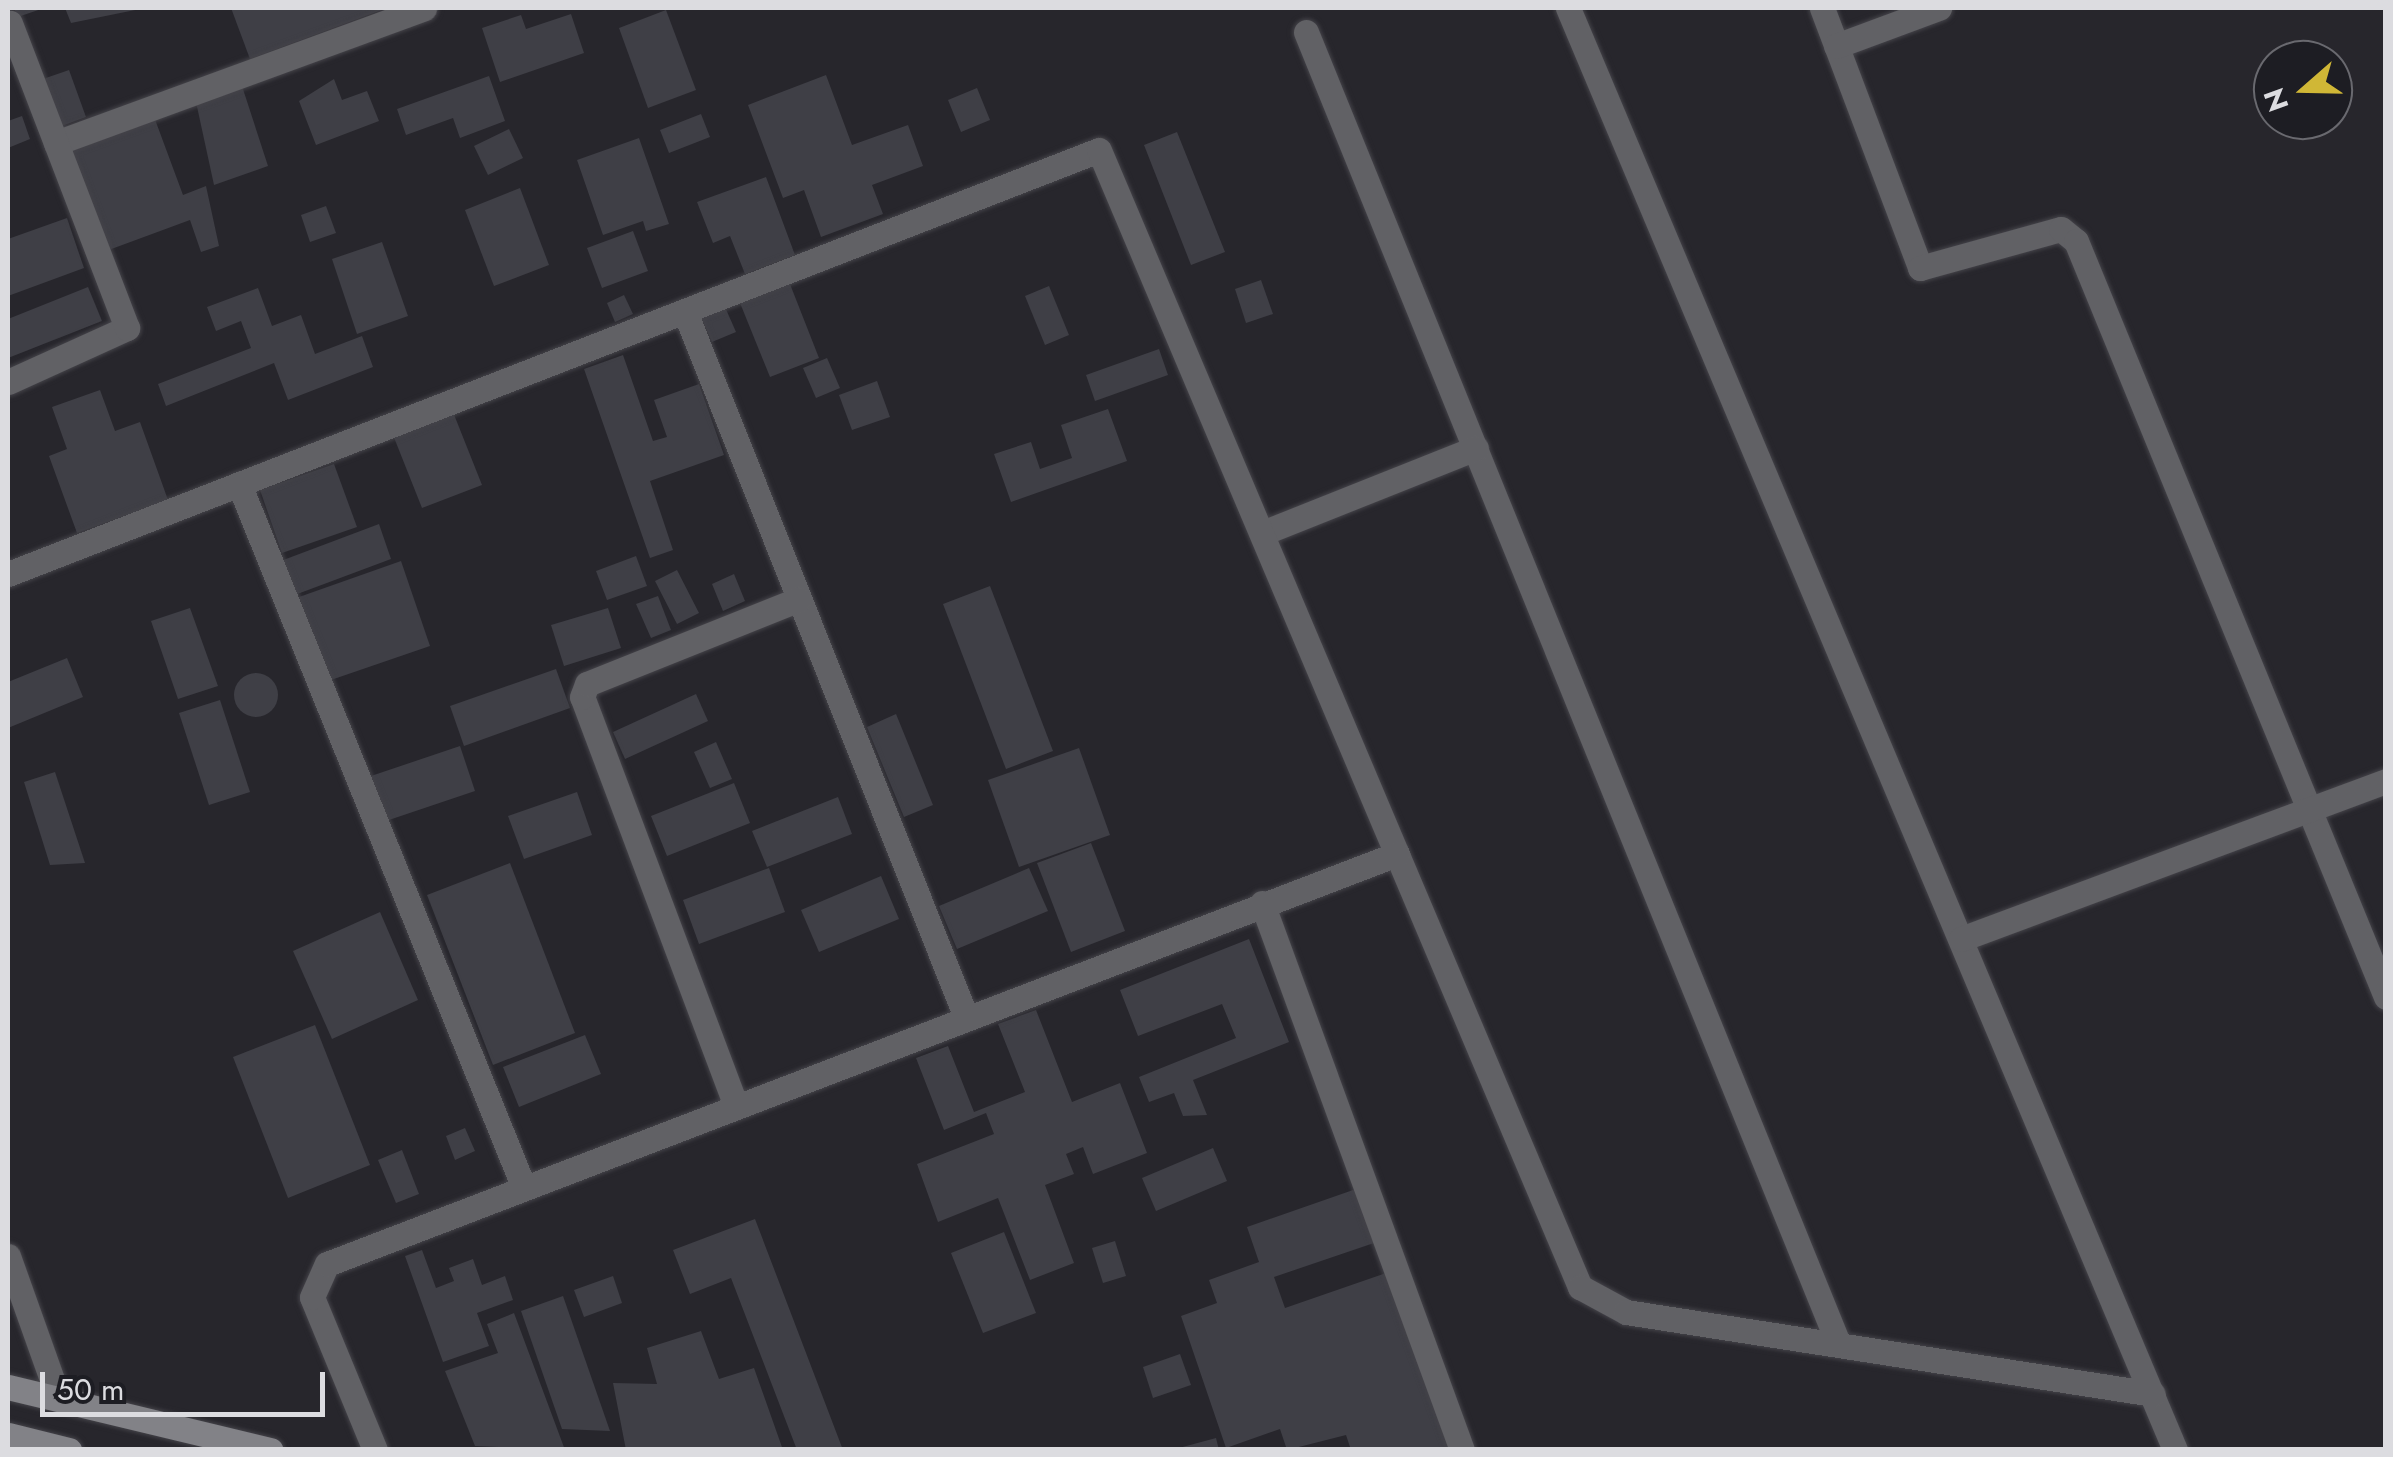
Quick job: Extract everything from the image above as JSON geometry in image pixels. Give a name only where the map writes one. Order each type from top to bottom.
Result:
[{"type":"main road","points":[[8,1387],[271,1450]]},
{"type":"main road","points":[[8,1435],[68,1450]]},
{"type":"street","points":[[56,144],[424,8]]},
{"type":"street","points":[[1568,8],[2175,1450]]},
{"type":"street","points":[[1822,8],[1920,268],[2060,228],[2076,241],[2305,811],[2386,997]]},
{"type":"street","points":[[1836,46],[1939,8]]},
{"type":"street","points":[[8,382],[127,328],[10,22]]},
{"type":"street","points":[[1306,32],[1839,1345]]},
{"type":"street","points":[[8,574],[1099,150],[1169,330],[1264,532],[1580,1287],[1626,1312],[2153,1394]]},
{"type":"street","points":[[684,312],[966,1017]]},
{"type":"street","points":[[1264,532],[1476,448]]},
{"type":"street","points":[[240,484],[524,1188]]},
{"type":"street","points":[[736,1106],[582,697],[587,684],[799,599]]},
{"type":"street","points":[[1961,940],[2386,781]]},
{"type":"street","points":[[375,1450],[312,1297],[327,1264],[1397,854]]},
{"type":"street","points":[[1262,903],[1462,1450]]},
{"type":"street","points":[[8,1256],[59,1399]]},
{"type":"building","points":[[14,8],[44,8],[18,17]]},
{"type":"building","points":[[65,8],[145,8],[71,23]]},
{"type":"building","points":[[231,8],[387,8],[250,59]]},
{"type":"building","points":[[666,10],[696,90],[648,108],[619,28]]},
{"type":"building","points":[[571,14],[584,53],[500,82],[482,28],[521,15],[526,29]]},
{"type":"building","points":[[69,70],[86,117],[59,127],[43,79]]},
{"type":"building","points":[[826,75],[852,145],[908,125],[923,166],[872,185],[883,214],[821,237],[804,190],[783,198],[748,105]]},
{"type":"building","points":[[489,76],[505,121],[460,138],[453,118],[406,135],[397,109]]},
{"type":"building","points":[[334,79],[342,100],[367,91],[379,121],[316,145],[299,101]]},
{"type":"building","points":[[242,86],[268,166],[214,185],[196,102]]},
{"type":"building","points":[[977,88],[990,120],[961,132],[948,100]]},
{"type":"building","points":[[153,114],[183,195],[206,186],[219,246],[201,252],[190,220],[106,251],[67,146]]},
{"type":"building","points":[[701,114],[710,137],[669,153],[660,130]]},
{"type":"building","points":[[22,116],[30,139],[8,148],[8,121]]},
{"type":"building","points":[[509,129],[523,158],[488,175],[474,146]]},
{"type":"building","points":[[1177,132],[1225,252],[1191,265],[1144,145]]},
{"type":"building","points":[[639,138],[669,224],[646,231],[643,221],[603,235],[577,160]]},
{"type":"building","points":[[766,177],[795,255],[745,274],[730,236],[713,243],[697,202]]},
{"type":"building","points":[[520,188],[549,265],[494,286],[465,210]]},
{"type":"building","points":[[326,206],[336,233],[310,242],[301,215]]},
{"type":"building","points":[[67,218],[84,268],[8,296],[8,239]]},
{"type":"building","points":[[633,231],[648,271],[602,288],[587,248]]},
{"type":"building","points":[[382,242],[408,316],[357,334],[332,259]]},
{"type":"building","points":[[788,279],[819,358],[770,377],[738,298]]},
{"type":"building","points":[[1261,280],[1273,314],[1246,323],[1235,289]]},
{"type":"building","points":[[1049,286],[1069,335],[1045,345],[1025,296]]},
{"type":"building","points":[[88,287],[102,321],[8,358],[8,319]]},
{"type":"building","points":[[258,288],[272,326],[301,315],[315,354],[362,336],[373,367],[288,400],[274,363],[166,406],[158,384],[251,348],[241,321],[216,331],[207,307]]},
{"type":"building","points":[[624,295],[633,314],[615,322],[607,303]]},
{"type":"building","points":[[725,307],[736,332],[712,342],[701,317]]},
{"type":"building","points":[[1159,349],[1168,375],[1095,401],[1086,375]]},
{"type":"building","points":[[623,355],[653,441],[667,437],[654,400],[699,384],[724,455],[650,481],[673,550],[650,558],[584,369]]},
{"type":"building","points":[[827,358],[840,388],[816,398],[803,368]]},
{"type":"building","points":[[877,381],[890,417],[852,430],[839,395]]},
{"type":"building","points":[[100,390],[115,431],[140,422],[168,500],[77,533],[49,456],[67,449],[52,407]]},
{"type":"building","points":[[1108,409],[1127,461],[1011,502],[994,454],[1031,442],[1040,469],[1072,458],[1061,425]]},
{"type":"building","points":[[453,412],[482,485],[422,508],[393,435]]},
{"type":"building","points":[[334,464],[357,527],[282,553],[260,490]]},
{"type":"building","points":[[379,524],[391,559],[292,596],[278,562]]},
{"type":"building","points":[[636,556],[647,586],[607,600],[596,571]]},
{"type":"building","points":[[401,561],[430,646],[328,681],[299,597]]},
{"type":"building","points":[[677,570],[699,613],[677,624],[655,581]]},
{"type":"building","points":[[734,574],[745,601],[723,611],[712,584]]},
{"type":"building","points":[[990,586],[1053,751],[1006,769],[943,604]]},
{"type":"building","points":[[658,596],[671,630],[651,638],[636,604]]},
{"type":"building","points":[[190,608],[218,686],[178,699],[151,621]]},
{"type":"building","points":[[608,608],[621,648],[564,666],[551,625]]},
{"type":"building","points":[[67,658],[83,697],[8,728],[8,682]]},
{"type":"building","points":[[556,669],[570,708],[464,746],[450,706]]},
{"type":"building","points":[[256,673],[271,680],[278,695],[271,710],[256,717],[241,710],[234,695],[241,680]]},
{"type":"building","points":[[696,694],[708,721],[625,759],[613,732]]},
{"type":"building","points":[[220,700],[250,792],[209,805],[179,713]]},
{"type":"building","points":[[896,714],[933,805],[904,817],[867,727]]},
{"type":"building","points":[[716,742],[732,779],[710,788],[694,752]]},
{"type":"building","points":[[460,746],[475,791],[386,821],[371,776]]},
{"type":"building","points":[[1079,748],[1110,835],[1019,867],[988,780]]},
{"type":"building","points":[[55,772],[85,863],[50,865],[24,782]]},
{"type":"building","points":[[734,783],[750,823],[667,856],[651,816]]},
{"type":"building","points":[[577,792],[592,835],[524,859],[508,816]]},
{"type":"building","points":[[838,797],[852,834],[767,867],[752,831]]},
{"type":"building","points":[[1091,843],[1125,931],[1071,952],[1037,863]]},
{"type":"building","points":[[510,863],[575,1033],[493,1065],[427,895]]},
{"type":"building","points":[[769,868],[785,912],[699,944],[683,900]]},
{"type":"building","points":[[1029,868],[1048,911],[957,949],[939,906]]},
{"type":"building","points":[[881,876],[899,919],[819,952],[801,910]]},
{"type":"building","points":[[380,912],[418,1000],[332,1039],[293,951]]},
{"type":"building","points":[[1249,939],[1289,1042],[1193,1080],[1207,1115],[1183,1116],[1174,1093],[1149,1102],[1139,1077],[1236,1038],[1222,1004],[1138,1036],[1120,990]]},
{"type":"building","points":[[1036,1010],[1072,1102],[1120,1083],[1147,1153],[1093,1174],[1083,1147],[1066,1154],[1074,1174],[1045,1185],[1074,1263],[1030,1280],[998,1198],[938,1222],[917,1164],[994,1134],[986,1113],[944,1130],[916,1058],[948,1046],[974,1112],[1025,1092],[998,1024]]},
{"type":"building","points":[[315,1025],[370,1165],[288,1198],[233,1057]]},
{"type":"building","points":[[585,1035],[601,1074],[519,1107],[503,1067]]},
{"type":"building","points":[[465,1128],[475,1151],[455,1160],[446,1136]]},
{"type":"building","points":[[1213,1148],[1227,1181],[1156,1211],[1142,1178]]},
{"type":"building","points":[[402,1150],[419,1194],[396,1203],[378,1160]]},
{"type":"building","points":[[1356,1189],[1374,1243],[1274,1277],[1285,1308],[1389,1272],[1450,1450],[1351,1450],[1346,1435],[1287,1450],[1280,1429],[1226,1448],[1181,1316],[1217,1303],[1209,1280],[1259,1262],[1247,1227]]},
{"type":"building","points":[[755,1219],[843,1450],[797,1450],[731,1278],[690,1294],[673,1250]]},
{"type":"building","points":[[1004,1232],[1036,1313],[983,1333],[951,1253]]},
{"type":"building","points":[[1115,1241],[1126,1276],[1103,1283],[1092,1248]]},
{"type":"building","points":[[422,1250],[436,1288],[454,1281],[449,1268],[473,1259],[482,1285],[505,1276],[513,1300],[477,1313],[489,1346],[443,1362],[405,1256]]},
{"type":"building","points":[[613,1276],[622,1303],[584,1317],[574,1290]]},
{"type":"building","points":[[563,1296],[610,1431],[562,1429],[521,1311]]},
{"type":"building","points":[[514,1313],[565,1450],[475,1446],[445,1371],[498,1353],[487,1324]]},
{"type":"building","points":[[701,1331],[719,1379],[754,1368],[783,1450],[626,1450],[613,1383],[657,1384],[647,1348]]},
{"type":"building","points":[[1180,1354],[1191,1385],[1153,1398],[1143,1367]]},
{"type":"building","points":[[1216,1438],[1219,1450],[1179,1448]]}]
